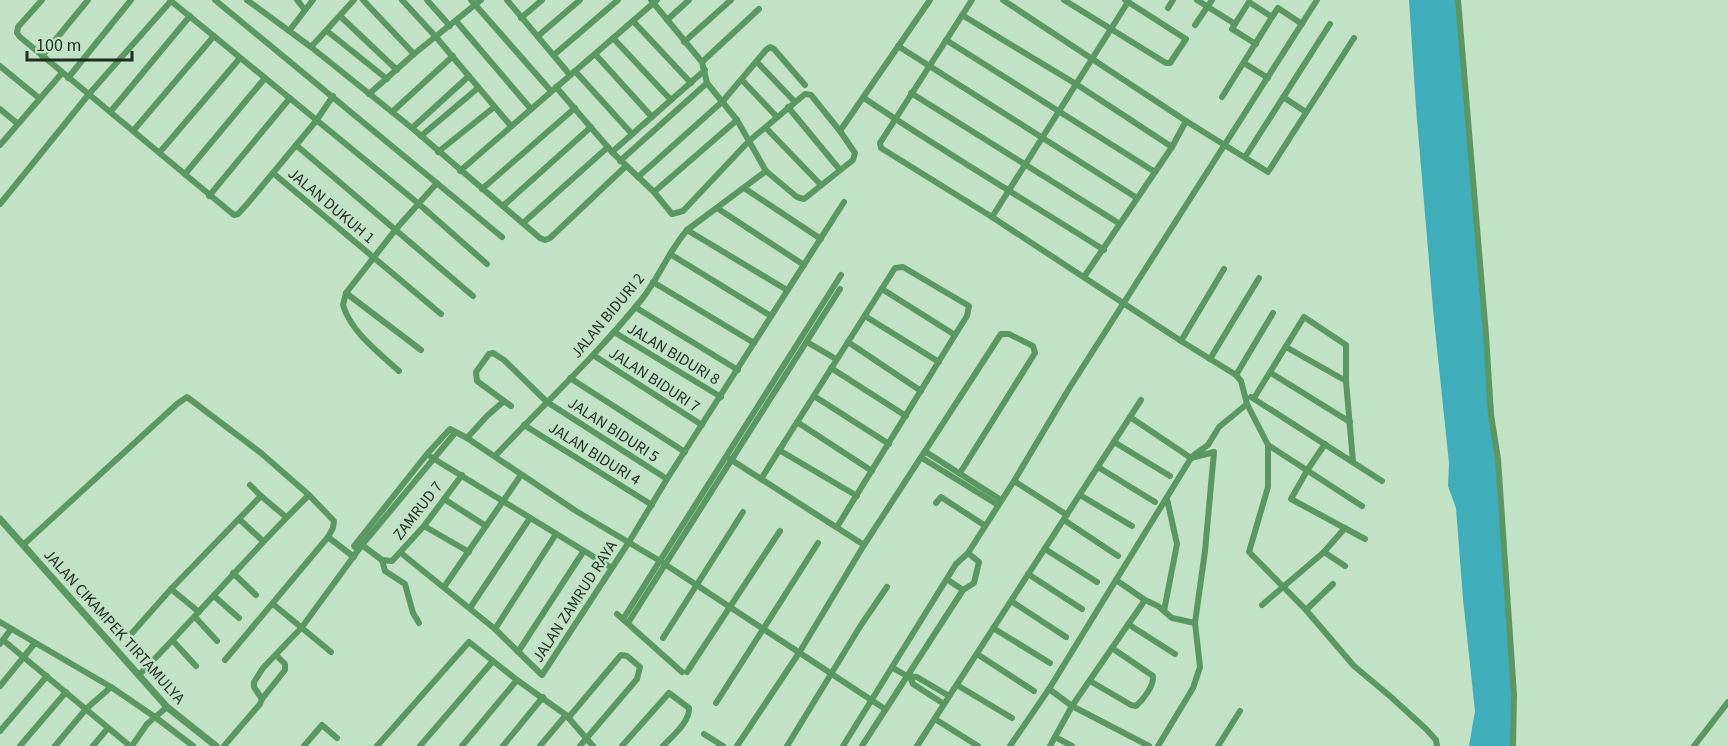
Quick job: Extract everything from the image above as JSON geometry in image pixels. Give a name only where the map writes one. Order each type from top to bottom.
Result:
[{"type":"street","points":[[42,0],[18,27],[17,33],[24,42],[111,111],[234,215],[238,214],[273,173],[316,121],[333,96]]},
{"type":"street","points":[[42,56],[88,0]]},
{"type":"street","points":[[68,78],[131,0]]},
{"type":"street","points":[[215,0],[502,237]]},
{"type":"street","points":[[247,0],[311,46],[412,128],[438,153],[540,238],[550,238],[623,163],[635,147],[707,83]]},
{"type":"street","points":[[258,8],[262,0]]},
{"type":"street","points":[[297,0],[305,10]]},
{"type":"street","points":[[289,31],[313,0]]},
{"type":"street","points":[[311,46],[354,0]]},
{"type":"street","points":[[363,0],[414,54]]},
{"type":"street","points":[[402,0],[453,56],[511,126]]},
{"type":"street","points":[[428,0],[453,23],[531,109]]},
{"type":"street","points":[[507,0],[630,136],[635,147]]},
{"type":"street","points":[[521,18],[542,0]]},
{"type":"street","points":[[538,36],[580,0]]},
{"type":"street","points":[[555,54],[618,0]]},
{"type":"street","points":[[667,20],[690,0]]},
{"type":"street","points":[[684,42],[731,0]]},
{"type":"street","points":[[840,131],[929,0]]},
{"type":"street","points":[[972,0],[880,142],[881,148],[1236,375],[1241,381],[1247,404],[1268,445],[1268,487],[1249,552],[1306,610],[1354,666],[1426,729],[1436,740],[1437,746]]},
{"type":"street","points":[[1003,0],[1186,122],[1268,172],[1354,38]]},
{"type":"street","points":[[992,217],[1024,163],[1111,29],[1126,1],[1186,39],[1168,64],[1111,29],[1064,0]]},
{"type":"street","points":[[1168,8],[1173,0]]},
{"type":"street","points":[[1197,0],[1235,24]]},
{"type":"street","points":[[1195,25],[1212,0]]},
{"type":"street","points":[[1222,97],[1283,0]]},
{"type":"street","points":[[843,746],[956,564],[968,553],[1070,387],[1317,0]]},
{"type":"street","points":[[1458,0],[1491,415],[1498,459],[1514,695],[1513,746]]},
{"type":"street","points":[[1,202],[89,94],[170,1],[419,204],[487,264]]},
{"type":"street","points":[[369,94],[476,2],[554,89],[575,108],[623,163],[654,192],[670,212],[676,214],[683,211],[749,141],[805,94],[811,95],[852,147],[855,156],[821,186],[801,199],[766,171],[749,141],[737,120],[707,83],[702,62],[654,1],[633,21],[573,73],[554,89],[511,126],[460,171]]},
{"type":"street","points":[[1256,44],[1232,29],[1250,1],[1272,17]]},
{"type":"street","points":[[702,62],[759,9]]},
{"type":"street","points":[[1278,9],[1302,24]]},
{"type":"street","points":[[962,15],[1076,84],[1172,147]]},
{"type":"street","points":[[111,111],[190,16]]},
{"type":"street","points":[[340,16],[397,70]]},
{"type":"street","points":[[633,21],[691,83]]},
{"type":"street","points":[[1245,157],[1330,24]]},
{"type":"street","points":[[327,31],[387,79]]},
{"type":"street","points":[[133,131],[214,36]]},
{"type":"street","points":[[613,38],[671,100]]},
{"type":"street","points":[[946,40],[1155,172]]},
{"type":"street","points":[[898,46],[1137,198]]},
{"type":"street","points":[[638,177],[723,101],[770,47],[805,85]]},
{"type":"street","points":[[595,54],[652,117]]},
{"type":"street","points":[[392,112],[453,56]]},
{"type":"street","points":[[160,152],[240,58]]},
{"type":"street","points":[[757,62],[795,102]]},
{"type":"street","points":[[1244,63],[1268,78]]},
{"type":"street","points":[[0,66],[39,98]]},
{"type":"street","points":[[523,223],[610,149],[630,136],[705,70]]},
{"type":"street","points":[[0,145],[62,73]]},
{"type":"street","points":[[412,128],[469,76]]},
{"type":"street","points":[[185,174],[265,78]]},
{"type":"street","points":[[742,80],[777,117]]},
{"type":"street","points":[[421,136],[478,88]]},
{"type":"street","points":[[911,93],[1120,224]]},
{"type":"street","points":[[1283,97],[1306,112]]},
{"type":"street","points":[[209,196],[290,98]]},
{"type":"street","points":[[864,98],[952,156],[1104,249]]},
{"type":"street","points":[[789,107],[840,170]]},
{"type":"street","points":[[438,153],[494,108]]},
{"type":"street","points":[[482,189],[575,108]]},
{"type":"street","points":[[0,109],[17,123]]},
{"type":"street","points":[[654,192],[737,120]]},
{"type":"street","points":[[1084,277],[1172,147],[1186,122]]},
{"type":"street","points":[[503,206],[591,127]]},
{"type":"street","points":[[766,128],[821,186]]},
{"type":"street","points":[[296,145],[473,296]]},
{"type":"street","name":"JALAN BIDURI 2","points":[[495,456],[614,332],[653,282],[687,230],[766,171]]},
{"type":"street","name":"JALAN DUKUH 1","points":[[273,173],[441,314]]},
{"type":"street","points":[[399,371],[368,342],[357,329],[343,305],[346,293],[396,229],[437,183]]},
{"type":"street","points":[[744,188],[821,238]]},
{"type":"street","name":"JALAN ZAMRUD RAYA","points":[[518,652],[542,675],[844,202]]},
{"type":"street","points":[[717,208],[804,265]]},
{"type":"street","points":[[687,230],[787,290]]},
{"type":"street","points":[[670,254],[771,316]]},
{"type":"street","points":[[761,478],[895,268],[903,267],[969,306],[967,316],[956,335],[837,527]]},
{"type":"street","points":[[1180,341],[1224,268]]},
{"type":"street","points":[[780,531],[684,672],[623,619],[658,570],[729,459],[818,317],[841,275]]},
{"type":"street","points":[[1210,359],[1259,278]]},
{"type":"street","points":[[653,282],[754,343]]},
{"type":"street","points":[[773,388],[807,342],[818,317],[840,289]]},
{"type":"street","points":[[882,289],[956,335]]},
{"type":"street","points":[[346,293],[421,350]]},
{"type":"street","points":[[635,307],[738,369]]},
{"type":"street","points":[[1236,375],[1273,313]]},
{"type":"street","points":[[865,316],[939,362]]},
{"type":"street","points":[[1254,398],[1305,317],[1346,345],[1346,381],[1353,462]]},
{"type":"street","name":"JALAN BIDURI 8","points":[[614,332],[721,397]]},
{"type":"street","points":[[737,746],[799,653],[864,545],[1001,334],[1009,334],[1033,346],[1035,353],[960,473]]},
{"type":"street","points":[[807,342],[837,360]]},
{"type":"street","points":[[848,342],[921,391]]},
{"type":"street","points":[[1286,347],[1346,381]]},
{"type":"street","name":"JALAN BIDURI 5","points":[[504,401],[477,381],[476,372],[489,354],[493,353],[504,360],[547,402],[667,478]]},
{"type":"street","name":"JALAN BIDURI 7","points":[[593,355],[702,425]]},
{"type":"street","points":[[831,368],[906,416]]},
{"type":"street","points":[[1271,373],[1350,422]]},
{"type":"street","points":[[570,378],[685,452]]},
{"type":"street","points":[[1245,395],[1254,398],[1382,481]]},
{"type":"street","points":[[814,396],[889,444]]},
{"type":"street","points":[[23,545],[187,397],[261,453],[309,495],[334,521],[328,537],[225,660]]},
{"type":"street","points":[[917,746],[1141,400]]},
{"type":"street","points":[[467,438],[504,401],[511,406]]},
{"type":"street","points":[[1010,746],[1049,689],[1191,458],[1208,445],[1219,427],[1247,404]]},
{"type":"street","points":[[1130,417],[1191,458],[1214,452],[1205,551],[1195,623],[1200,667],[1197,679],[1158,746]]},
{"type":"street","points":[[797,422],[872,471]]},
{"type":"street","name":"JALAN BIDURI 4","points":[[524,425],[652,505]]},
{"type":"street","points":[[262,699],[254,687],[254,682],[263,668],[302,627],[430,456],[455,433],[467,438],[521,475],[662,563],[885,709]]},
{"type":"street","points":[[1114,442],[1170,476]]},
{"type":"street","points":[[1325,444],[1292,499],[1365,539]]},
{"type":"street","points":[[1268,445],[1362,506]]},
{"type":"street","points":[[779,450],[856,496]]},
{"type":"street","points":[[924,455],[960,473],[999,502]]},
{"type":"street","points":[[924,455],[999,502]]},
{"type":"street","points":[[430,456],[612,568]]},
{"type":"street","points":[[729,459],[864,545]]},
{"type":"street","points":[[1098,467],[1155,502]]},
{"type":"street","name":"ZAMRUD 7","points":[[382,560],[389,562],[401,553],[462,475]]},
{"type":"street","points":[[444,587],[521,475]]},
{"type":"street","points":[[1014,481],[1118,556]]},
{"type":"street","points":[[250,485],[286,517]]},
{"type":"street","points":[[139,675],[173,641],[263,541],[309,495]]},
{"type":"street","points":[[1080,495],[1132,526]]},
{"type":"street","points":[[132,633],[261,496]]},
{"type":"street","points":[[936,503],[941,497],[984,525]]},
{"type":"street","points":[[444,499],[486,526]]},
{"type":"street","points":[[1164,611],[1178,544],[1167,499]]},
{"type":"street","points":[[663,638],[743,512]]},
{"type":"street","points":[[470,608],[530,518]]},
{"type":"street","name":"JALAN CIKAMPEK TIRTAMULYA","points":[[0,519],[167,707],[216,746]]},
{"type":"street","points":[[239,519],[263,541]]},
{"type":"street","points":[[424,526],[469,552]]},
{"type":"street","points":[[1262,605],[1324,552],[1345,528]]},
{"type":"street","points":[[495,629],[556,534]]},
{"type":"street","points":[[328,537],[354,557]]},
{"type":"street","points":[[716,703],[818,543]]},
{"type":"street","points":[[360,547],[382,560],[385,571],[405,584],[413,613],[419,623]]},
{"type":"street","points":[[1045,549],[1097,582]]},
{"type":"street","points":[[401,553],[495,629],[518,652],[583,552]]},
{"type":"street","points":[[1324,552],[1345,566]]},
{"type":"street","points":[[862,746],[963,590],[974,583],[980,562],[968,553]]},
{"type":"street","points":[[233,573],[256,595]]},
{"type":"street","points":[[1028,574],[1082,609]]},
{"type":"street","points":[[948,580],[963,590]]},
{"type":"street","points":[[1116,580],[1172,618],[1195,623]]},
{"type":"street","points":[[1306,610],[1333,584]]},
{"type":"street","points":[[787,746],[887,586]]},
{"type":"street","points":[[171,589],[197,615],[217,641]]},
{"type":"street","points":[[214,596],[239,618]]},
{"type":"street","points":[[1050,746],[1072,706],[1145,600]]},
{"type":"street","points":[[1011,601],[1066,637]]},
{"type":"street","points":[[273,604],[331,652]]},
{"type":"street","points":[[0,622],[111,687],[193,746]]},
{"type":"street","points":[[1128,624],[1175,654]]},
{"type":"street","points":[[993,628],[1050,663]]},
{"type":"street","points":[[11,629],[2,642],[24,657],[131,746],[144,727],[167,707]]},
{"type":"street","points":[[173,641],[196,666]]},
{"type":"street","points":[[377,746],[467,642],[471,642],[517,680],[568,716],[593,746]]},
{"type":"street","points":[[0,686],[35,643]]},
{"type":"street","points":[[1090,681],[1131,705],[1136,706],[1141,702],[1153,681],[1153,676],[1112,648]]},
{"type":"street","points":[[977,654],[1035,691]]},
{"type":"street","points":[[224,746],[285,670],[285,664],[276,655]]},
{"type":"street","points":[[540,746],[621,655],[627,656],[637,662],[640,667],[637,679],[580,746]]},
{"type":"street","points":[[420,746],[493,661]]},
{"type":"street","points":[[893,668],[944,704]]},
{"type":"street","points":[[0,731],[47,676]]},
{"type":"street","points":[[908,677],[917,676],[950,696]]},
{"type":"street","points":[[462,746],[517,680]]},
{"type":"street","points":[[957,685],[1012,718]]},
{"type":"street","points":[[55,746],[86,709],[111,687]]},
{"type":"street","points":[[1049,689],[1072,706],[1149,746]]},
{"type":"street","points":[[20,746],[66,692]]},
{"type":"street","points":[[622,746],[669,693],[689,708],[689,712],[685,721],[663,746]]},
{"type":"street","points":[[503,746],[543,697]]},
{"type":"street","points":[[1694,746],[1728,702]]},
{"type":"street","points":[[1218,746],[1240,711]]},
{"type":"street","points":[[935,719],[978,746]]},
{"type":"street","points":[[304,746],[322,725],[337,738]]},
{"type":"street","points":[[93,746],[108,728]]},
{"type":"street","points":[[704,734],[723,746]]},
{"type":"street","points":[[1055,737],[1072,746]]},
{"type":"water","points":[[1409,0],[1457,0],[1498,459],[1514,695],[1513,746],[1469,746],[1475,711],[1456,508],[1448,486],[1449,463],[1434,320]]}]
